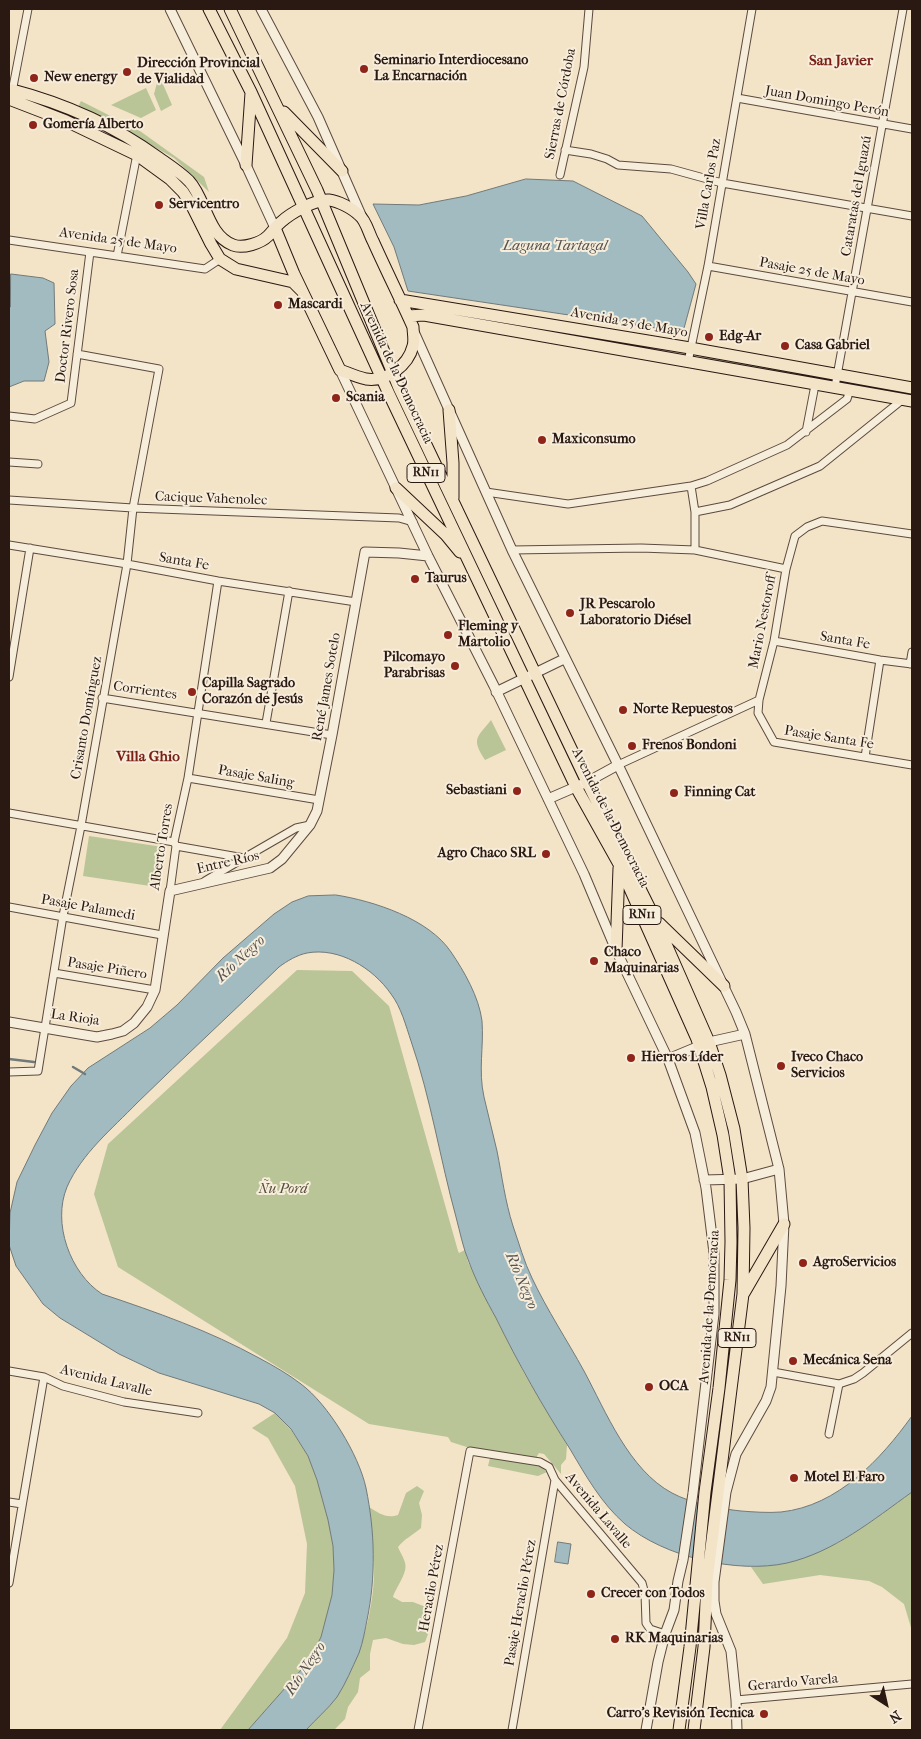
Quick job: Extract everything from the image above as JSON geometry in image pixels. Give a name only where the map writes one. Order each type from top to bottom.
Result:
[{"type":"main road","name":"Avenida de la Democracia","points":[[209,9],[251,92],[382,378],[472,567],[587,782],[656,919],[704,1044],[720,1075],[734,1129],[742,1179],[744,1228],[743,1294],[721,1494],[706,1581],[690,1647],[679,1730]]},
{"type":"main road","name":"Avenida de la Democracia","points":[[230,9],[321,202],[400,388],[530,675],[576,787],[619,864],[697,1039],[704,1044],[723,1135],[730,1180],[731,1242],[730,1280],[705,1492],[706,1581],[704,1647],[694,1730]]},
{"type":"main road","points":[[246,165],[251,92]]},
{"type":"main road","points":[[10,94],[66,121],[139,150],[176,169],[191,182],[215,229],[233,245],[247,246],[258,242],[267,237],[286,218],[303,208],[328,200],[342,204],[361,215],[410,322],[413,347],[408,358],[394,373],[382,378],[366,379],[340,370]]},
{"type":"main road","points":[[274,100],[291,120],[342,171]]},
{"type":"main road","points":[[139,150],[183,192],[192,206],[210,244],[220,259],[236,269],[293,282],[302,291]]},
{"type":"main road","name":"RN11","points":[[275,228],[302,291],[340,370]]},
{"type":"main road","name":"Avenida 25 de Mayo","points":[[400,300],[690,348],[912,388]]},
{"type":"main road","name":"Avenida 25 de Mayo","points":[[410,322],[424,315],[907,401]]},
{"type":"main road","points":[[449,410],[454,463],[453,502]]},
{"type":"main road","name":"RN11","points":[[396,488],[446,535],[472,567]]},
{"type":"main road","points":[[616,950],[619,864]]},
{"type":"main road","points":[[656,919],[724,986]]},
{"type":"main road","points":[[743,1294],[784,1224]]},
{"type":"street","points":[[10,94],[28,9]]},
{"type":"street","name":"RN11","points":[[170,9],[275,228]]},
{"type":"street","points":[[262,9],[318,117],[361,215]]},
{"type":"street","name":"Sierras de Córdoba","points":[[560,175],[584,68],[589,9]]},
{"type":"street","name":"Villa Carlos Paz","points":[[688,362],[708,266],[752,9]]},
{"type":"street","name":"Cataratas del Iguazú","points":[[835,388],[903,9]]},
{"type":"street","name":"Juan Domingo Perón","points":[[737,98],[912,129]]},
{"type":"street","points":[[117,256],[139,150]]},
{"type":"street","points":[[565,150],[591,154],[618,165],[671,169],[722,184],[912,216]]},
{"type":"street","name":"Avenida 25 de Mayo","points":[[9,240],[206,269],[220,259]]},
{"type":"street","name":"Doctor Rivero Sosa","points":[[9,416],[35,419],[71,403],[90,252]]},
{"type":"street","name":"Pasaje 25 de Mayo","points":[[708,266],[912,302]]},
{"type":"street","name":"Avenida de la Democracia","points":[[410,322],[512,550],[564,659],[618,765],[724,986],[745,1034],[779,1170],[784,1224],[781,1286],[771,1387],[766,1401],[736,1454],[721,1494]]},
{"type":"street","name":"Crisanto Domínguez","points":[[9,1072],[38,1071],[63,916],[81,826],[127,564],[133,508],[158,369],[77,354]]},
{"type":"street","name":"Avenida de la Democracia","points":[[340,370],[428,556],[584,874],[616,950],[668,1059],[694,1132],[704,1180],[714,1253],[714,1314],[693,1493],[683,1560],[674,1610],[665,1634],[658,1662],[646,1730]]},
{"type":"street","points":[[806,432],[815,385]]},
{"type":"street","points":[[486,492],[568,504],[691,486],[707,481],[787,446],[847,399],[850,390]]},
{"type":"street","points":[[695,512],[730,505],[820,466],[907,401]]},
{"type":"street","points":[[9,462],[38,464]]},
{"type":"street","points":[[691,486],[695,512],[696,550]]},
{"type":"street","name":"Cacique Vahenolec","points":[[9,500],[133,508],[399,518],[412,522]]},
{"type":"street","name":"Mario Nestoroff","points":[[758,713],[759,700],[774,641],[786,568],[795,536],[807,527],[822,521],[912,534]]},
{"type":"street","name":"Santa Fe","points":[[9,545],[356,602]]},
{"type":"street","points":[[9,677],[30,548]]},
{"type":"street","points":[[512,550],[641,548],[696,550],[786,568]]},
{"type":"street","name":"René James Sotelo","points":[[310,825],[317,811],[365,552],[428,556]]},
{"type":"street","name":"Alberto Torres","points":[[134,1023],[148,1006],[155,990],[175,844],[188,778],[218,580]]},
{"type":"street","points":[[266,723],[288,591]]},
{"type":"street","name":"Santa Fe","points":[[774,641],[911,664]]},
{"type":"street","points":[[911,664],[912,652]]},
{"type":"street","points":[[496,692],[564,659]]},
{"type":"street","points":[[865,757],[880,660]]},
{"type":"street","name":"Corrientes","points":[[102,698],[332,735]]},
{"type":"street","points":[[548,799],[759,700]]},
{"type":"street","name":"Pasaje Santa Fe","points":[[758,713],[774,742],[912,765]]},
{"type":"street","name":"Pasaje Saling","points":[[188,778],[319,800]]},
{"type":"street","name":"Entre Ríos","points":[[9,813],[244,858],[296,828],[310,825]]},
{"type":"street","name":"Entre Ríos","points":[[170,891],[270,868],[282,860],[310,825]]},
{"type":"street","points":[[199,884],[244,858]]},
{"type":"street","name":"Pasaje Palamedi","points":[[9,907],[162,935]]},
{"type":"street","name":"Pasaje Piñero","points":[[54,973],[155,990]]},
{"type":"street","name":"La Rioja","points":[[9,1022],[97,1036],[123,1031],[134,1023]]},
{"type":"street","points":[[668,1059],[704,1044],[745,1034]]},
{"type":"street","points":[[704,1180],[742,1179],[779,1170]]},
{"type":"street","points":[[773,1372],[839,1384],[863,1373],[912,1333]]},
{"type":"street","name":"Avenida Lavalle","points":[[9,1372],[44,1377],[64,1386],[124,1402],[198,1413]]},
{"type":"street","points":[[9,1583],[44,1377]]},
{"type":"street","points":[[829,1434],[839,1384]]},
{"type":"street","name":"Avenida Lavalle","points":[[470,1451],[540,1462],[549,1467],[554,1480],[642,1583],[645,1594],[646,1623],[650,1629],[665,1634]]},
{"type":"street","name":"Heraclio Pérez","points":[[418,1730],[470,1451]]},
{"type":"street","name":"Pasaje Heraclio Pérez","points":[[512,1730],[554,1480]]},
{"type":"street","points":[[9,1502],[22,1504]]},
{"type":"street","name":"Avenida de la Democracia","points":[[706,1581],[714,1600],[716,1614],[731,1651],[737,1730]]},
{"type":"street","name":"Gerardo Varela","points":[[736,1700],[912,1684]]},
{"type":"green space","points":[[162,82],[172,105],[161,111],[154,94],[157,83]]},
{"type":"green space","points":[[146,88],[156,110],[141,118],[111,105]]},
{"type":"green space","points":[[81,101],[140,131],[204,177],[209,192],[174,158],[133,135],[77,109]]},
{"type":"green space","points":[[703,355],[821,376],[820,381],[702,360]]},
{"type":"green space","points":[[491,720],[506,750],[485,760],[477,742],[479,735]]},
{"type":"green space","points":[[89,836],[163,847],[157,887],[83,876]]},
{"type":"green space","name":"Ñu Porá","points":[[297,970],[352,971],[389,1006],[458,1251],[459,1253],[465,1250],[468,1262],[524,1373],[567,1445],[566,1459],[561,1465],[561,1474],[544,1454],[539,1453],[537,1456],[540,1466],[547,1472],[538,1476],[488,1466],[492,1450],[473,1449],[451,1442],[448,1437],[369,1424],[118,1267],[94,1194],[108,1144]]},
{"type":"green space","points":[[275,1413],[291,1430],[308,1456],[317,1480],[333,1546],[332,1595],[321,1637],[309,1661],[248,1730],[220,1730],[287,1638],[305,1593],[307,1544],[295,1486],[268,1438],[252,1428]]},
{"type":"green space","points":[[417,1486],[424,1491],[419,1503],[422,1515],[421,1528],[398,1547],[404,1559],[405,1571],[393,1597],[402,1602],[413,1602],[431,1609],[431,1626],[425,1642],[414,1645],[403,1644],[386,1638],[373,1640],[370,1654],[370,1670],[360,1678],[358,1692],[348,1707],[345,1719],[334,1730],[306,1730],[337,1696],[360,1649],[370,1613],[374,1577],[374,1554],[369,1507],[386,1516],[398,1515],[406,1493]]},
{"type":"green space","points":[[912,1492],[912,1631],[904,1604],[882,1587],[869,1581],[820,1575],[763,1584],[751,1567],[786,1563],[838,1543]]},
{"type":"water","name":"Laguna Tartagal","points":[[526,179],[573,181],[642,216],[696,284],[683,332],[408,291],[394,247],[373,204],[419,205],[466,196]]},
{"type":"water","points":[[11,274],[43,278],[54,283],[55,324],[45,331],[49,362],[44,381],[24,381],[9,387],[9,307]]},
{"type":"water","name":"Río Negro","points":[[336,895],[383,907],[415,921],[441,940],[466,976],[478,1003],[482,1021],[481,1077],[484,1097],[508,1207],[524,1259],[544,1302],[584,1371],[610,1422],[643,1470],[672,1493],[706,1505],[733,1510],[761,1512],[781,1512],[802,1508],[821,1501],[856,1478],[872,1464],[912,1416],[912,1492],[868,1524],[837,1543],[804,1558],[767,1566],[724,1564],[680,1554],[641,1536],[625,1524],[594,1489],[550,1417],[513,1352],[475,1276],[462,1240],[418,1063],[395,999],[375,976],[354,961],[331,953],[319,952],[300,955],[279,967],[98,1142],[73,1175],[63,1201],[63,1231],[67,1246],[81,1273],[91,1285],[102,1294],[162,1315],[221,1339],[265,1361],[296,1380],[322,1404],[332,1417],[357,1461],[362,1475],[369,1505],[373,1538],[373,1571],[370,1604],[359,1653],[337,1697],[306,1730],[248,1730],[309,1661],[321,1637],[332,1595],[333,1546],[317,1480],[308,1456],[291,1429],[275,1413],[259,1404],[159,1373],[119,1354],[60,1318],[43,1304],[16,1266],[9,1245],[10,1213],[17,1182],[52,1113],[71,1086],[88,1068],[150,1028],[177,1005],[223,958],[274,914],[292,902],[308,896]]},
{"type":"water","points":[[558,1542],[571,1544],[568,1564],[555,1562]]},
{"type":"waterway","points":[[9,1059],[34,1062]]},
{"type":"waterway","points":[[73,1067],[85,1074]]},
{"type":"place","name":"Seminario Interdiocesano La Encarnación","points":[[364,69]]},
{"type":"place","name":"Dirección Provincial de Vialidad","points":[[127,72]]},
{"type":"place","name":"New energy","points":[[34,78]]},
{"type":"place","name":"Gomería Alberto","points":[[33,125]]},
{"type":"place","name":"Servicentro","points":[[159,205]]},
{"type":"place","name":"Mascardi","points":[[278,305]]},
{"type":"place","name":"Edg-Ar","points":[[709,337]]},
{"type":"place","name":"Casa Gabriel","points":[[785,346]]},
{"type":"place","name":"Scania","points":[[336,398]]},
{"type":"place","name":"Maxiconsumo","points":[[542,440]]},
{"type":"place","name":"Taurus","points":[[415,579]]},
{"type":"place","name":"JR Pescarolo Laboratorio Diésel","points":[[570,613]]},
{"type":"place","name":"Fleming y Martolio","points":[[448,635]]},
{"type":"place","name":"Pilcomayo Parabrisas","points":[[455,666]]},
{"type":"place","name":"Capilla Sagrado Corazón de Jesús","points":[[192,692]]},
{"type":"place","name":"Norte Repuestos","points":[[623,710]]},
{"type":"place","name":"Frenos Bondoni","points":[[632,746]]},
{"type":"place","name":"Sebastiani","points":[[517,791]]},
{"type":"place","name":"Finning Cat","points":[[674,793]]},
{"type":"place","name":"Agro Chaco SRL","points":[[546,854]]},
{"type":"place","name":"Chaco Maquinarias","points":[[594,961]]},
{"type":"place","name":"Hierros Líder","points":[[631,1058]]},
{"type":"place","name":"Iveco Chaco Servicios","points":[[781,1066]]},
{"type":"place","name":"AgroServicios","points":[[803,1263]]},
{"type":"place","name":"Mecánica Sena","points":[[793,1361]]},
{"type":"place","name":"OCA","points":[[649,1387]]},
{"type":"place","name":"Motel El Faro","points":[[794,1478]]},
{"type":"place","name":"Crecer con Todos","points":[[591,1594]]},
{"type":"place","name":"RK Maquinarias","points":[[615,1639]]},
{"type":"place","name":"Carro's Revisión Tecnica","points":[[764,1714]]},
{"type":"district","name":"San Javier","points":[[841,61]]},
{"type":"district","name":"Villa Ghio","points":[[148,757]]}]
